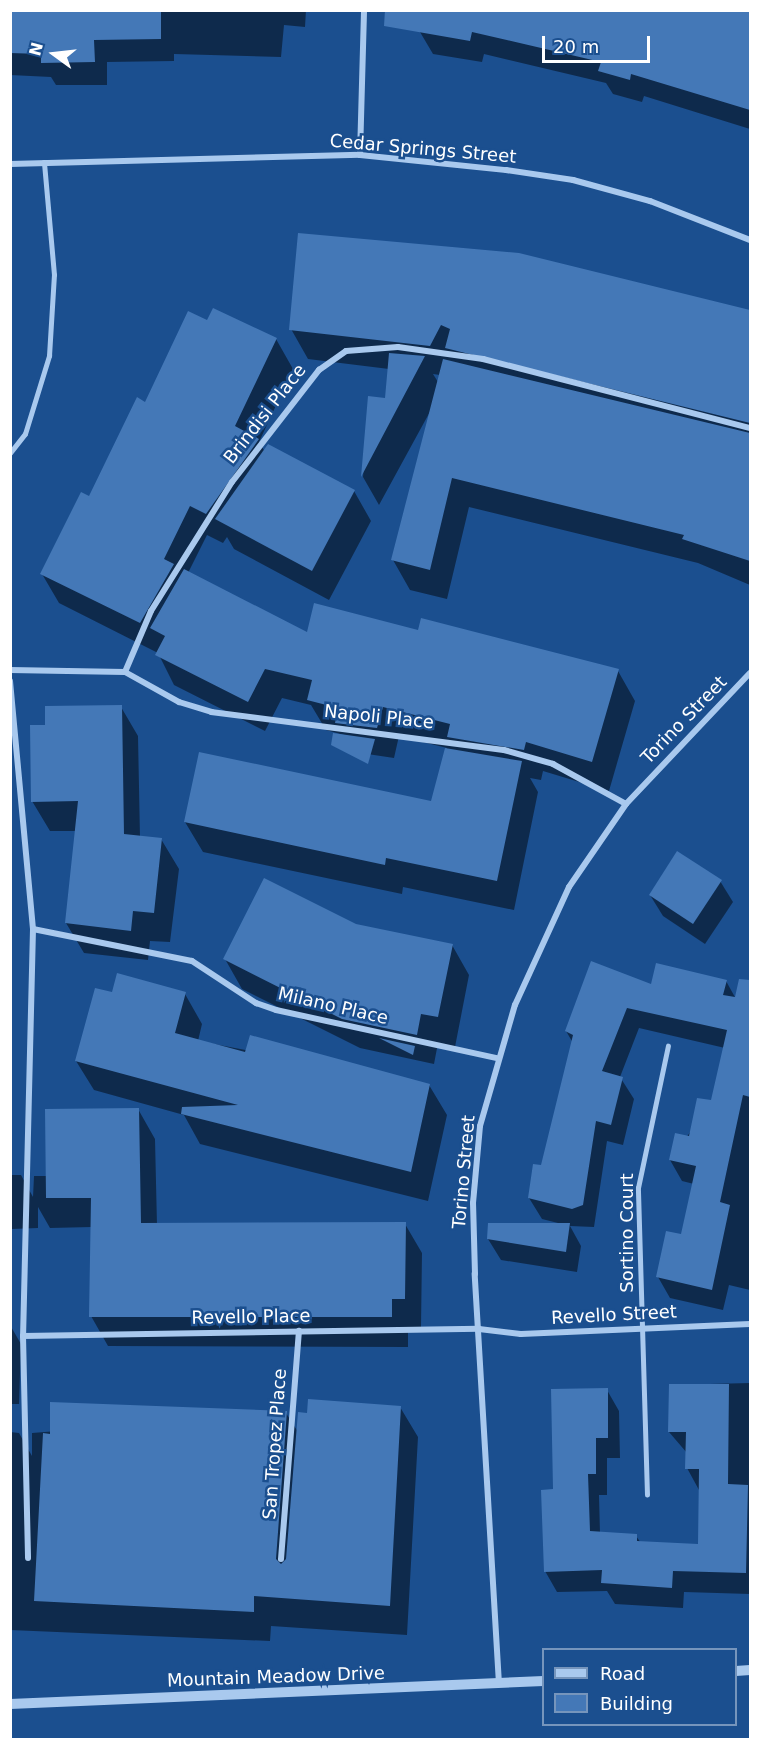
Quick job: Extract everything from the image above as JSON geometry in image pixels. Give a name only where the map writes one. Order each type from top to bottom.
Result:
[{"type":"street","points":[[360,155],[364,10]]},
{"type":"street","name":"Cedar Springs Street","points":[[10,164],[360,155],[573,180],[650,201],[750,240]]},
{"type":"street","name":"Brindisi Place","points":[[125,672],[152,611],[232,482],[319,370],[346,351],[398,347],[483,359],[750,428]]},
{"type":"street","points":[[10,670],[125,672]]},
{"type":"street","name":"Napoli Place","points":[[125,672],[179,702],[211,712],[504,750],[553,764],[626,804]]},
{"type":"street","name":"Torino Street","points":[[499,1684],[483,1490],[473,1203],[480,1126],[497,1058],[549,924],[626,804],[750,674]]},
{"type":"street","points":[[10,681],[33,929],[23,1336],[28,1558]]},
{"type":"street","name":"Milano Place","points":[[33,929],[192,961],[256,1003],[276,1010],[497,1058]]},
{"type":"street","name":"Revello Street","points":[[479,1329],[521,1334],[750,1324]]},
{"type":"street","name":"Revello Place","points":[[23,1336],[479,1329]]},
{"type":"street","name":"San Tropez Place","points":[[282,1559],[299,1331]]},
{"type":"street","name":"Mountain Meadow Drive","points":[[10,1704],[542,1681]]},
{"type":"lane","points":[[10,453],[25,434],[49,356],[54,275],[44,162]]},
{"type":"lane","name":"Sortino Court","points":[[647,1495],[638,1188],[668,1046]]},
{"type":"building","points":[[10,10],[161,10],[161,39],[94,40],[95,62],[41,63],[41,54],[10,53]]},
{"type":"building","points":[[385,10],[750,10],[750,110],[631,74],[630,80],[598,71],[601,62],[472,32],[470,41],[384,26]]},
{"type":"building","points":[[298,233],[519,253],[750,310],[750,423],[445,348],[450,329],[441,325],[430,346],[289,330]]},
{"type":"building","points":[[213,308],[277,338],[235,426],[259,439],[206,514],[190,506],[164,559],[174,564],[140,623],[40,574],[81,492],[89,496],[137,397],[145,402],[188,311],[207,320]]},
{"type":"building","points":[[389,353],[425,356],[361,477],[368,396],[385,398]]},
{"type":"building","points":[[443,359],[750,433],[750,561],[682,539],[684,535],[452,478],[430,570],[391,560]]},
{"type":"building","points":[[268,444],[355,490],[312,571],[215,519]]},
{"type":"building","points":[[184,569],[307,632],[314,603],[418,630],[421,618],[619,669],[592,762],[526,742],[524,750],[447,737],[450,724],[383,707],[377,728],[335,723],[338,708],[307,700],[312,680],[265,669],[248,702],[155,655],[165,636],[150,628]]},
{"type":"building","points":[[122,705],[124,834],[162,838],[154,913],[133,911],[131,931],[65,923],[78,801],[31,802],[30,725],[45,725],[45,706]]},
{"type":"building","points":[[333,733],[375,739],[368,764],[331,745]]},
{"type":"building","points":[[445,748],[522,761],[497,881],[386,858],[385,865],[184,822],[199,752],[431,801]]},
{"type":"building","points":[[677,851],[722,880],[693,924],[649,895]]},
{"type":"building","points":[[264,878],[356,924],[453,944],[438,1017],[421,1014],[417,1035],[342,1019],[223,959]]},
{"type":"building","points":[[591,961],[651,984],[656,963],[727,980],[723,995],[735,997],[739,979],[750,980],[750,1097],[743,1095],[720,1202],[730,1205],[712,1290],[656,1277],[666,1231],[681,1234],[696,1166],[669,1160],[675,1133],[689,1136],[697,1098],[711,1100],[727,1030],[627,1008],[602,1071],[623,1077],[611,1125],[596,1121],[583,1205],[572,1209],[528,1198],[533,1164],[541,1165],[573,1035],[565,1031]]},
{"type":"building","points":[[117,973],[186,992],[175,1033],[245,1052],[250,1035],[430,1084],[411,1172],[181,1114],[182,1107],[238,1105],[75,1061],[95,988],[112,992]]},
{"type":"building","points":[[379,1038],[415,1046],[413,1055]]},
{"type":"building","points":[[139,1108],[141,1223],[406,1222],[405,1299],[392,1299],[392,1317],[89,1317],[91,1198],[46,1198],[45,1109]]},
{"type":"building","points":[[488,1223],[570,1223],[566,1252],[487,1239]]},
{"type":"building","points":[[669,1384],[729,1384],[728,1484],[748,1485],[746,1573],[673,1571],[672,1588],[601,1583],[602,1570],[544,1572],[541,1490],[553,1489],[551,1389],[608,1388],[608,1438],[596,1438],[596,1474],[588,1474],[590,1531],[637,1534],[637,1541],[698,1544],[699,1469],[685,1469],[686,1432],[668,1432]]},
{"type":"building","points":[[308,1399],[401,1406],[390,1606],[254,1596],[254,1612],[34,1601],[43,1433],[50,1434],[50,1402],[287,1411],[276,1559],[281,1564],[286,1559],[298,1412],[307,1413]]}]
